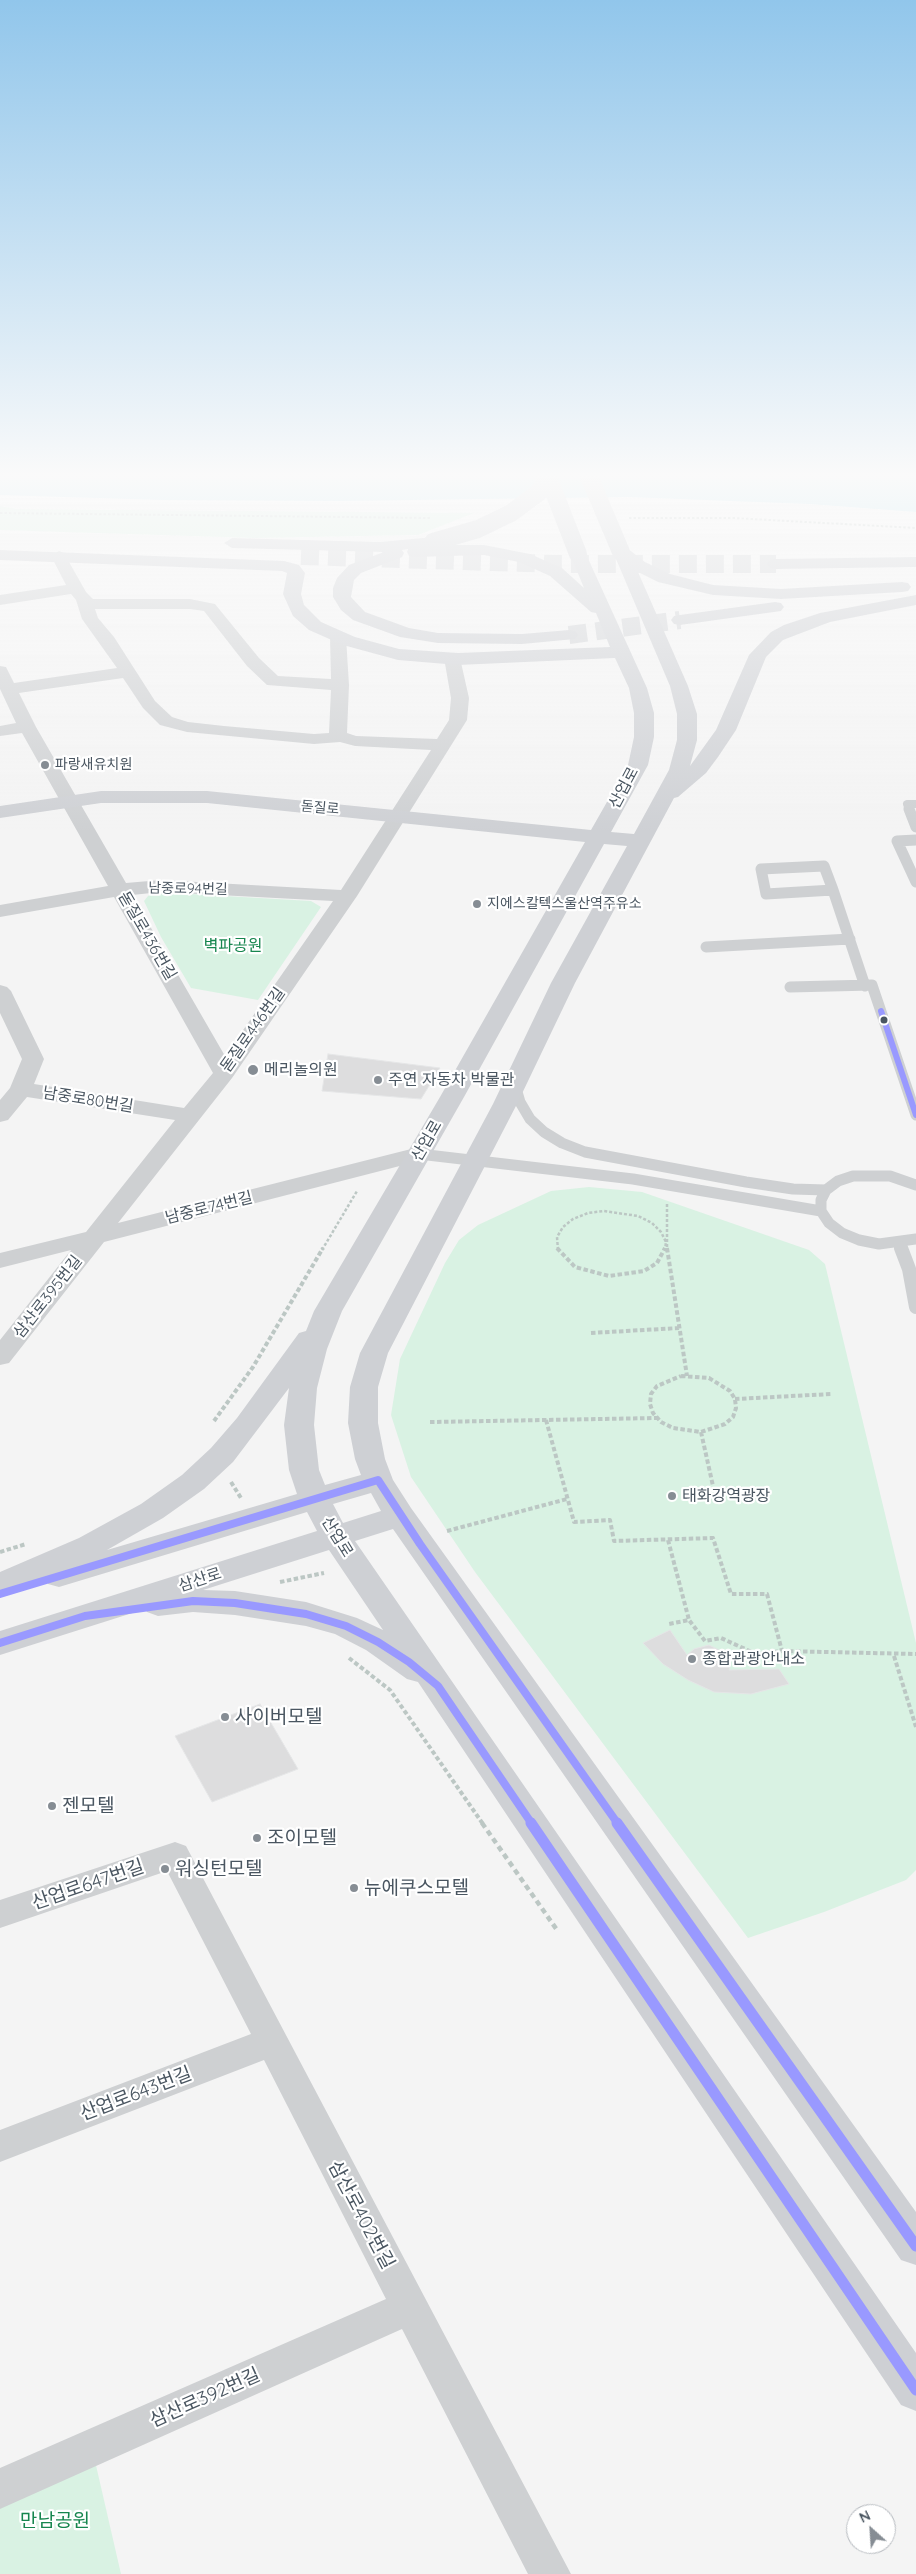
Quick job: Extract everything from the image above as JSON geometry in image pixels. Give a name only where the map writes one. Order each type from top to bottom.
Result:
[{"type":"main road","points":[[293,594],[292,600],[298,612],[315,626],[338,637],[398,654],[452,658],[622,652]]},
{"type":"main road","points":[[342,594],[347,606],[359,616],[378,625],[406,633],[470,640],[522,639],[570,634]]},
{"type":"main road","points":[[582,594],[609,622]]},
{"type":"main road","name":"산업로","points":[[596,594],[638,688],[644,713],[644,738],[638,765],[419,1154],[328,1311],[313,1349],[303,1388],[299,1425],[304,1470],[315,1500],[336,1537],[916,2390]]},
{"type":"main road","points":[[639,594],[679,686],[687,714],[688,740],[679,770],[563,983],[475,1161],[374,1353],[364,1387],[363,1422],[370,1459],[378,1480],[400,1516],[916,2246]]},
{"type":"main road","points":[[680,620],[801,604],[916,596]]},
{"type":"main road","points":[[662,800],[699,769],[711,753],[726,730],[758,655],[777,636],[790,628],[826,617],[916,600]]},
{"type":"main road","name":"돋질로","points":[[0,812],[68,800],[101,797],[207,797],[400,815],[640,841]]},
{"type":"main road","points":[[0,1585],[90,1546],[152,1511],[193,1482],[222,1455],[248,1425],[328,1311]]},
{"type":"main road","points":[[0,1594],[378,1480]]},
{"type":"main road","name":"삼산로","points":[[0,1643],[400,1516]]},
{"type":"main road","points":[[85,1616],[155,1604],[193,1601],[235,1603],[298,1612],[346,1626],[378,1642],[409,1662],[438,1686]]},
{"type":"street","points":[[0,600],[80,595],[100,605],[190,604],[209,607],[268,678],[283,682],[340,684]]},
{"type":"street","points":[[80,595],[90,619],[108,641],[155,712],[172,724],[314,739],[341,737],[355,742],[443,745]]},
{"type":"street","points":[[338,637],[340,684],[338,732],[341,737]]},
{"type":"street","name":"돋질로446번길","points":[[95,1237],[224,1073],[347,896],[400,815],[458,720],[460,698],[452,658]]},
{"type":"street","name":"돋질로436번길","points":[[0,671],[27,727],[224,1073]]},
{"type":"street","points":[[9,690],[128,672]]},
{"type":"street","points":[[0,731],[27,727]]},
{"type":"street","name":"남중로94번길","points":[[0,911],[120,890],[161,886],[347,896]]},
{"type":"street","points":[[0,991],[33,1059],[20,1088]]},
{"type":"street","name":"남중로80번길","points":[[0,1115],[20,1088],[189,1116]]},
{"type":"street","name":"남중로74번길","points":[[0,1261],[419,1154]]},
{"type":"street","name":"삼산로395번길","points":[[0,1357],[95,1237]]},
{"type":"street","name":"산업로647번길","points":[[0,1914],[175,1855]]},
{"type":"street","name":"삼산로402번길","points":[[175,1855],[550,2574]]},
{"type":"street","name":"산업로643번길","points":[[0,2146],[271,2042]]},
{"type":"street","name":"삼산로392번길","points":[[0,2489],[410,2307]]},
{"type":"lane","points":[[916,804],[907,804],[916,828]]},
{"type":"lane","points":[[916,840],[897,841],[916,882]]},
{"type":"lane","points":[[833,890],[766,894],[761,870],[824,866],[833,890],[850,939],[865,986]]},
{"type":"lane","points":[[706,947],[850,939]]},
{"type":"lane","points":[[790,987],[872,985],[916,1115]]},
{"type":"lane","points":[[514,1084],[520,1102],[530,1119],[556,1140],[584,1152],[746,1182],[793,1189],[826,1190]]},
{"type":"lane","points":[[419,1154],[668,1185],[821,1211]]},
{"type":"lane","points":[[916,1184],[890,1176],[871,1174],[853,1176],[838,1181],[826,1190],[821,1200],[821,1211],[828,1223],[842,1233],[859,1240],[879,1244],[899,1243],[916,1239]]},
{"type":"lane","points":[[899,1243],[909,1269],[916,1307]]},
{"type":"path","points":[[668,1185],[666,1242],[664,1253],[657,1263],[644,1270],[618,1276],[591,1273],[575,1267],[564,1258],[557,1248],[557,1237],[563,1227],[573,1219],[588,1213],[604,1211],[630,1214],[652,1223],[661,1232],[666,1242],[687,1376]]},
{"type":"path","points":[[210,1427],[253,1367],[358,1188]]},
{"type":"path","points":[[591,1333],[679,1328]]},
{"type":"path","points":[[687,1376],[709,1378],[730,1391],[735,1399],[736,1408],[733,1417],[726,1424],[701,1432],[673,1428],[653,1413],[650,1404],[651,1394],[657,1386],[668,1380],[687,1376]]},
{"type":"path","points":[[735,1399],[831,1394]]},
{"type":"path","points":[[430,1422],[658,1418]]},
{"type":"path","points":[[546,1420],[574,1522],[610,1520],[614,1541],[713,1538],[731,1594],[767,1594],[782,1651]]},
{"type":"path","points":[[701,1432],[713,1486]]},
{"type":"path","points":[[228,1477],[242,1499]]},
{"type":"path","points":[[447,1531],[568,1499]]},
{"type":"path","points":[[668,1540],[690,1620],[705,1641],[721,1638],[756,1654],[782,1651],[894,1656],[916,1654]]},
{"type":"path","points":[[0,1552],[33,1541]]},
{"type":"path","points":[[277,1582],[324,1573]]},
{"type":"path","points":[[669,1624],[690,1620]]},
{"type":"path","points":[[340,1654],[390,1690],[557,1930]]},
{"type":"path","points":[[894,1656],[916,1727]]},
{"type":"green space","name":"벽파공원","points":[[156,892],[311,901],[321,907],[258,1000],[191,988],[161,937],[144,901],[148,896]]},
{"type":"green space","points":[[589,1187],[642,1192],[809,1250],[825,1264],[916,1643],[916,1870],[906,1880],[824,1912],[748,1938],[475,1572],[411,1477],[391,1415],[400,1359],[445,1263],[459,1240],[478,1225],[551,1191]]},
{"type":"green space","name":"만남공원","points":[[92,2448],[121,2574],[0,2574],[0,2489]]},
{"type":"building","name":"주연 자동차 박물관","points":[[328,1054],[440,1068],[421,1099],[322,1091]]},
{"type":"building","name":"종합관광안내소","points":[[670,1630],[687,1655],[694,1649],[709,1645],[719,1650],[730,1665],[729,1670],[779,1669],[789,1684],[751,1694],[714,1692],[688,1680],[663,1664],[643,1643]]},
{"type":"building","points":[[260,1704],[298,1769],[212,1802],[175,1736]]},
{"type":"tunnel","points":[[569,635],[680,620]]},
{"type":"transit line","points":[[881,1011],[916,1115]]},
{"type":"transit line","points":[[0,1594],[378,1480],[420,1544],[916,2246]]},
{"type":"transit line","points":[[0,1643],[85,1616],[193,1601],[235,1603],[306,1614],[346,1626],[378,1642],[409,1662],[438,1686],[916,2390]]},
{"type":"place","name":"파랑새유치원","points":[[45,765]]},
{"type":"place","name":"지에스칼텍스울산역주유소","points":[[477,904]]},
{"type":"place","name":"메리놀의원","points":[[253,1070]]},
{"type":"place","name":"주연 자동차 박물관","points":[[378,1080]]},
{"type":"place","name":"태화강역광장","points":[[672,1496]]},
{"type":"place","name":"종합관광안내소","points":[[692,1659]]},
{"type":"place","name":"사이버모텔","points":[[225,1717]]},
{"type":"place","name":"젠모텔","points":[[52,1806]]},
{"type":"place","name":"조이모텔","points":[[257,1838]]},
{"type":"place","name":"워싱턴모텔","points":[[165,1869]]},
{"type":"place","name":"뉴에쿠스모텔","points":[[354,1888]]}]
